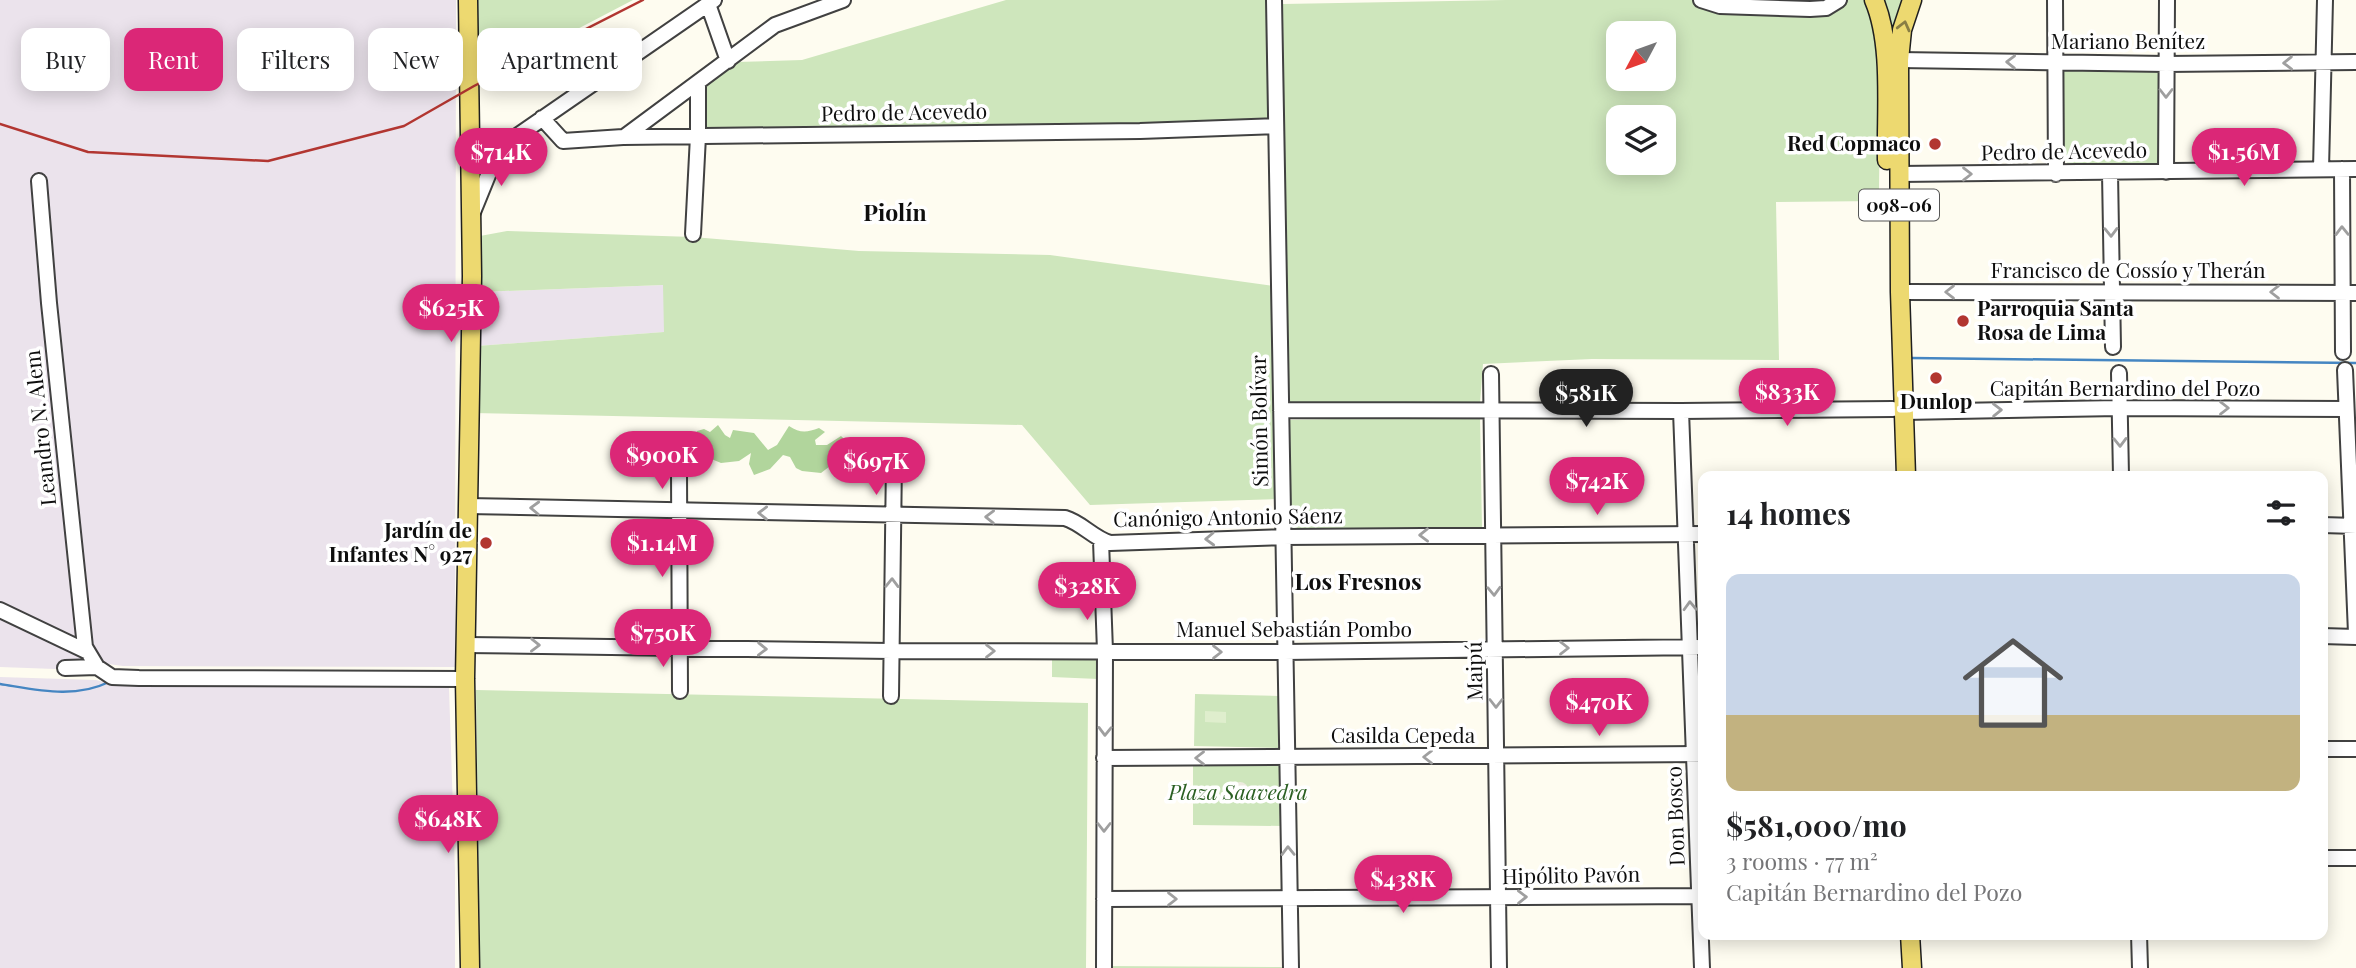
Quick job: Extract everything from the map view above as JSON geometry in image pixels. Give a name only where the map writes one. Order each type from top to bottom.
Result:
[{"type":"main road","points":[[468,0],[472,272],[465,679],[470,968]]},
{"type":"main road","name":"098-06","points":[[1874,0],[1881,19],[1886,59],[1898,410],[1905,471]]},
{"type":"main road","name":"098-06","points":[[1894,471],[1900,292],[1899,60],[1902,30],[1912,0]]},
{"type":"main road","points":[[1910,940],[1912,968]]},
{"type":"main road","points":[[1923,940],[1923,968]]},
{"type":"street","points":[[623,137],[775,25],[843,0]]},
{"type":"street","name":"Simón Bolívar","points":[[1274,0],[1291,968]]},
{"type":"street","points":[[1701,0],[1720,6],[1810,9],[1826,8],[1839,0]]},
{"type":"street","points":[[2055,0],[2056,174]]},
{"type":"street","points":[[2166,172],[2168,0]]},
{"type":"street","points":[[2321,169],[2325,0]]},
{"type":"street","points":[[470,153],[485,153],[507,143],[711,2],[728,61]]},
{"type":"street","name":"Mariano Benítez","points":[[1899,60],[2166,64],[2356,62]]},
{"type":"street","points":[[693,234],[698,83]]},
{"type":"street","name":"Pedro de Acevedo","points":[[542,118],[563,141],[623,137],[1140,131],[1276,126]]},
{"type":"street","points":[[471,217],[495,158],[507,143]]},
{"type":"street","points":[[2343,352],[2350,293],[2349,169]]},
{"type":"street","name":"Pedro de Acevedo","points":[[1899,174],[2349,169]]},
{"type":"street","points":[[2110,173],[2113,347]]},
{"type":"street","name":"Leandro N. Alem","points":[[39,181],[85,648],[97,667]]},
{"type":"street","name":"Francisco de Cossío y Therán","points":[[1900,292],[2350,293]]},
{"type":"street","points":[[2328,636],[2356,635],[2354,526],[2345,370]]},
{"type":"street","points":[[2119,373],[2121,471]]},
{"type":"street","name":"Maipú","points":[[1491,374],[1499,968]]},
{"type":"street","name":"Capitán Bernardino del Pozo","points":[[1281,410],[2346,409]]},
{"type":"street","name":"Don Bosco","points":[[1681,411],[1687,534],[1697,647],[1698,754]]},
{"type":"street","points":[[891,696],[894,460]]},
{"type":"street","points":[[679,470],[680,691]]},
{"type":"street","name":"Canónigo Antonio Sáenz","points":[[467,506],[1065,518],[1110,544],[1284,537],[1698,534]]},
{"type":"street","points":[[2328,525],[2354,526]]},
{"type":"street","points":[[1101,541],[1105,651],[1104,968]]},
{"type":"street","points":[[0,610],[88,652]]},
{"type":"street","name":"Manuel Sebastián Pombo","points":[[466,645],[891,651],[1285,652],[1697,647]]},
{"type":"street","points":[[65,668],[97,667],[112,677],[139,678],[465,679]]},
{"type":"street","points":[[2328,749],[2356,749]]},
{"type":"street","name":"Casilda Cepeda","points":[[1104,758],[1698,754]]},
{"type":"street","points":[[2328,858],[2356,858]]},
{"type":"street","name":"Hipólito Pavón","points":[[1104,899],[1698,896]]},
{"type":"street","name":"Don Bosco","points":[[1702,940],[1702,968]]},
{"type":"street","points":[[2139,940],[2140,968]]},
{"type":"shaded area","points":[[0,0],[456,0],[456,28],[368,28],[368,91],[456,91],[455,667],[123,666],[79,660],[55,669],[0,667]]},
{"type":"shaded area","points":[[664,285],[664,332],[477,346],[479,292]]},
{"type":"shaded area","points":[[0,677],[96,680],[116,685],[449,688],[455,968],[0,968]]},
{"type":"shaded area","points":[[1240,782],[1246,784],[1246,796],[1240,798],[1234,796],[1232,790],[1234,784]]},
{"type":"green space","points":[[473,0],[633,0],[579,28],[477,28],[477,81],[474,83]]},
{"type":"green space","points":[[1006,0],[1272,0],[1272,120],[1089,126],[702,131],[704,86],[737,62],[802,60]]},
{"type":"green space","points":[[1506,0],[1866,0],[1878,74],[1879,201],[1776,202],[1779,360],[1592,359],[1483,364],[1480,403],[1286,405],[1283,4]]},
{"type":"green space","points":[[1881,0],[1903,0],[1892,47]]},
{"type":"green space","points":[[2064,67],[2161,67],[2160,163],[2156,166],[2070,166],[2062,156],[2061,71]]},
{"type":"green space","points":[[507,231],[693,237],[859,251],[1050,255],[1274,286],[1278,499],[1090,505],[1022,425],[473,413],[477,346],[664,332],[663,285],[479,292],[480,236]]},
{"type":"green space","points":[[1480,416],[1482,529],[1288,530],[1287,420]]},
{"type":"green space","points":[[718,425],[730,438],[733,430],[754,433],[768,450],[777,445],[789,426],[803,432],[819,428],[825,432],[815,440],[816,445],[827,445],[841,436],[859,453],[853,462],[838,460],[821,473],[802,471],[796,468],[790,457],[783,455],[770,469],[754,475],[749,464],[751,453],[739,461],[721,463],[709,458],[694,460],[692,444],[697,431],[704,429],[710,432]]},
{"type":"green space","points":[[1052,656],[1096,658],[1099,663],[1098,679],[1052,677]]},
{"type":"green space","points":[[476,690],[1088,703],[1086,968],[480,968]]},
{"type":"green space","points":[[1195,694],[1279,696],[1278,748],[1194,746]]},
{"type":"green space","points":[[1205,711],[1226,712],[1226,723],[1205,722]]},
{"type":"green space","name":"Plaza Saavedra","points":[[1193,761],[1283,761],[1283,826],[1193,825]]},
{"type":"green space","points":[[1283,967],[1283,968],[1108,968]]},
{"type":"waterway","points":[[1911,358],[2356,363]]},
{"type":"waterway","points":[[0,684],[69,692],[109,682]]},
{"type":"railway","points":[[0,124],[88,152],[268,161],[404,126],[474,86],[643,0]]},
{"type":"place","name":"Red Copmaco","points":[[1935,144]]},
{"type":"place","name":"Parroquia Santa Rosa de Lima","points":[[1963,321]]},
{"type":"place","name":"Dunlop","points":[[1936,378]]},
{"type":"place","name":"Jardín de Infantes N° 927","points":[[486,543]]},
{"type":"district","name":"Piolín","points":[[895,213]]},
{"type":"district","name":"Los Fresnos","points":[[1358,582]]}]
